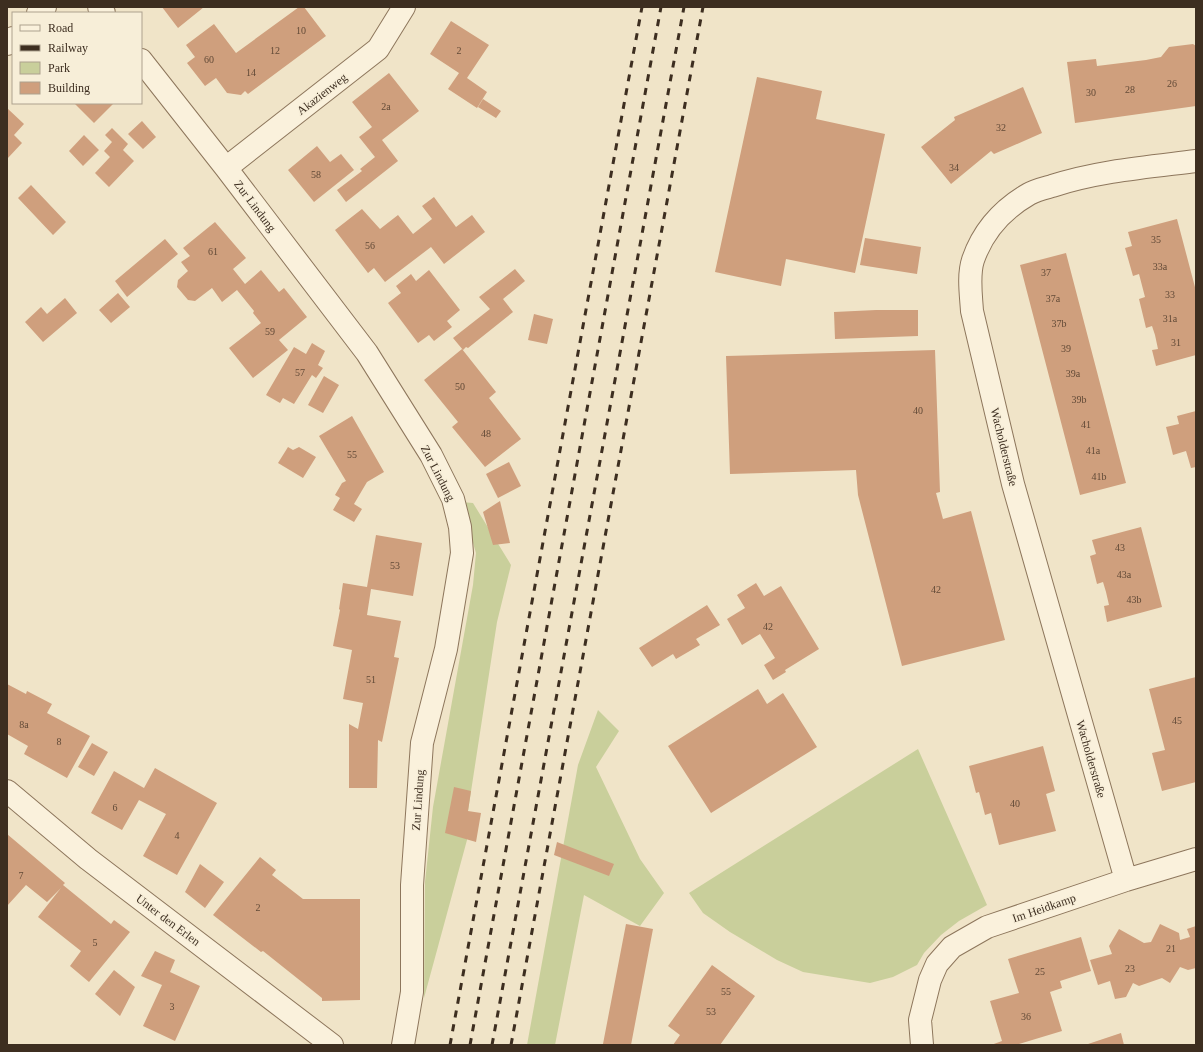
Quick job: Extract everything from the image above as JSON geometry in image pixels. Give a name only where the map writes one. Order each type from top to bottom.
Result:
[{"type":"street","name":"Akazienweg","points":[[226,168],[378,49],[404,7]]},
{"type":"street","name":"Zur Lindung","points":[[142,61],[226,168],[367,353],[431,455],[453,500],[460,527],[462,553],[459,582],[446,649],[422,743],[412,885],[412,992],[403,1045]]},
{"type":"street","name":"Wacholderstraße","points":[[1126,880],[1012,484],[972,311],[970,288],[973,261],[981,241],[998,217],[1030,193],[1071,180],[1196,161]]},
{"type":"street","name":"Unter den Erlen","points":[[7,791],[88,859],[332,1045]]},
{"type":"street","name":"Im Heidkamp","points":[[922,1045],[920,1020],[924,998],[937,964],[952,947],[988,927],[1126,880],[1196,859]]},
{"type":"green space","points":[[461,502],[473,503],[511,565],[497,622],[468,811],[467,840],[424,998],[425,882],[433,807],[473,585],[476,553]]},
{"type":"green space","points":[[598,710],[619,731],[596,767],[640,859],[664,893],[640,926],[584,895],[555,1045],[527,1045],[578,765]]},
{"type":"green space","points":[[918,749],[987,905],[959,921],[941,935],[924,953],[917,965],[893,977],[870,983],[803,972],[777,960],[730,932],[703,913],[689,893]]},
{"type":"building","points":[[162,7],[204,7],[178,28]]},
{"type":"building","points":[[299,7],[304,7],[326,36],[248,94],[245,91],[241,95],[227,93],[216,78],[205,86],[187,63],[195,57],[186,45],[214,24],[236,53]]},
{"type":"building","points":[[451,21],[489,45],[467,78],[487,92],[477,108],[448,89],[459,73],[430,54]]},
{"type":"building","points":[[1193,44],[1196,46],[1196,106],[1075,123],[1067,62],[1096,59],[1097,66],[1146,60],[1161,57],[1169,47]]},
{"type":"building","points":[[389,73],[419,111],[382,140],[398,161],[346,202],[337,190],[362,171],[360,169],[375,157],[359,137],[372,127],[352,102]]},
{"type":"building","points":[[757,77],[822,91],[816,119],[885,134],[855,273],[786,259],[781,286],[715,272]]},
{"type":"building","points":[[1023,87],[1042,133],[994,154],[991,151],[951,184],[921,147],[955,120],[954,117]]},
{"type":"building","points":[[483,99],[501,111],[496,118],[478,107]]},
{"type":"building","points":[[75,104],[113,104],[94,123]]},
{"type":"building","points":[[7,108],[24,124],[14,135],[22,143],[7,159]]},
{"type":"building","points":[[142,121],[156,137],[143,149],[128,134]]},
{"type":"building","points":[[112,128],[128,144],[123,150],[134,161],[109,187],[95,173],[110,157],[104,151],[112,142],[105,135]]},
{"type":"building","points":[[84,135],[99,150],[83,166],[69,151]]},
{"type":"building","points":[[317,146],[330,162],[341,154],[354,170],[314,202],[288,170]]},
{"type":"building","points":[[31,185],[66,222],[53,235],[18,198]]},
{"type":"building","points":[[434,197],[456,227],[472,215],[485,232],[444,264],[431,247],[385,282],[374,268],[368,273],[335,230],[362,209],[380,229],[398,215],[413,234],[432,219],[422,206]]},
{"type":"building","points":[[1177,219],[1196,291],[1196,355],[1156,366],[1152,350],[1158,349],[1152,326],[1146,328],[1139,299],[1145,297],[1139,274],[1133,276],[1125,248],[1132,246],[1128,232]]},
{"type":"building","points":[[215,222],[246,258],[233,269],[245,284],[261,270],[279,292],[284,288],[307,317],[279,340],[288,350],[253,378],[229,348],[261,323],[253,313],[254,311],[237,290],[222,302],[212,288],[195,301],[188,300],[177,287],[178,280],[188,271],[181,262],[190,256],[183,248]]},
{"type":"building","points":[[865,238],[921,247],[917,274],[860,265]]},
{"type":"building","points":[[165,239],[178,254],[127,297],[115,281]]},
{"type":"building","points":[[1066,253],[1126,483],[1080,495],[1020,265]]},
{"type":"building","points":[[515,269],[525,281],[503,299],[513,312],[468,348],[466,347],[463,350],[453,338],[490,309],[479,297]]},
{"type":"building","points":[[429,270],[460,310],[447,321],[452,327],[434,341],[429,335],[418,343],[388,303],[401,293],[396,286],[411,274],[416,281]]},
{"type":"building","points":[[118,293],[130,307],[111,323],[99,310]]},
{"type":"building","points":[[65,298],[77,313],[43,342],[25,322],[41,307],[47,314]]},
{"type":"building","points":[[918,310],[918,336],[835,339],[834,312]]},
{"type":"building","points":[[534,314],[553,319],[547,344],[528,340]]},
{"type":"building","points":[[312,343],[325,351],[318,365],[323,368],[316,378],[312,375],[294,404],[283,398],[280,403],[266,395],[294,347],[306,354]]},
{"type":"building","points":[[462,349],[496,392],[489,398],[521,439],[485,467],[452,427],[458,422],[424,380]]},
{"type":"building","points":[[935,350],[940,492],[936,493],[943,519],[971,511],[1005,640],[902,666],[858,495],[856,470],[730,474],[726,356]]},
{"type":"building","points":[[324,376],[339,385],[323,413],[308,405]]},
{"type":"building","points":[[1196,411],[1196,467],[1191,468],[1186,451],[1173,455],[1166,427],[1179,424],[1177,416]]},
{"type":"building","points":[[352,416],[384,472],[367,482],[354,504],[362,509],[354,522],[333,510],[340,498],[335,495],[342,483],[346,481],[319,436]]},
{"type":"building","points":[[288,447],[293,450],[299,447],[316,457],[303,478],[278,463]]},
{"type":"building","points":[[509,462],[521,486],[498,498],[486,474]]},
{"type":"building","points":[[500,501],[510,543],[493,545],[483,512]]},
{"type":"building","points":[[1141,527],[1162,607],[1107,622],[1104,606],[1109,605],[1103,582],[1097,584],[1090,556],[1096,554],[1092,540]]},
{"type":"building","points":[[376,535],[422,543],[413,596],[371,589],[367,615],[401,621],[394,657],[399,658],[382,742],[378,740],[377,788],[349,788],[349,724],[358,729],[363,703],[343,699],[352,650],[333,646],[340,610],[343,583],[367,587]]},
{"type":"building","points":[[756,583],[764,596],[781,586],[819,649],[785,670],[786,672],[773,680],[764,665],[775,658],[760,634],[742,645],[727,619],[745,608],[737,595]]},
{"type":"building","points":[[707,605],[720,625],[696,639],[700,645],[676,659],[673,654],[652,667],[639,648]]},
{"type":"building","points":[[1196,677],[1196,782],[1162,791],[1152,753],[1165,750],[1149,689]]},
{"type":"building","points":[[7,684],[26,694],[27,691],[52,704],[47,713],[90,736],[67,778],[24,754],[28,746],[7,734]]},
{"type":"building","points":[[758,689],[767,704],[783,693],[817,747],[711,813],[668,746]]},
{"type":"building","points":[[92,743],[108,752],[94,776],[78,767]]},
{"type":"building","points":[[1043,746],[1055,791],[1046,794],[1056,831],[999,845],[991,813],[985,815],[979,792],[976,793],[969,766]]},
{"type":"building","points":[[155,768],[217,803],[177,875],[143,856],[166,814],[139,800],[122,830],[91,813],[114,771],[144,788]]},
{"type":"building","points":[[454,787],[471,791],[468,811],[481,813],[476,842],[445,833]]},
{"type":"building","points":[[7,834],[65,883],[63,885],[111,924],[114,920],[130,932],[89,982],[70,966],[81,951],[38,917],[61,888],[47,902],[26,885],[7,906]]},
{"type":"building","points":[[557,842],[614,864],[609,876],[554,855]]},
{"type":"building","points":[[260,857],[276,870],[272,875],[303,899],[360,899],[360,1000],[322,1001],[322,998],[263,951],[261,952],[213,915]]},
{"type":"building","points":[[200,864],[224,882],[205,908],[185,892]]},
{"type":"building","points":[[626,924],[653,929],[631,1045],[608,1045],[603,1044]]},
{"type":"building","points":[[1160,924],[1179,933],[1180,940],[1190,937],[1187,929],[1196,926],[1196,968],[1188,970],[1180,967],[1170,983],[1162,978],[1139,986],[1133,983],[1126,997],[1115,999],[1110,981],[1098,985],[1090,960],[1112,954],[1109,946],[1119,929],[1144,943],[1151,942]]},
{"type":"building","points":[[1081,937],[1091,971],[1060,981],[1062,988],[1050,992],[1062,1031],[1019,1045],[991,1045],[1002,1041],[990,1001],[1019,993],[1008,959]]},
{"type":"building","points":[[155,951],[175,960],[170,972],[200,986],[175,1041],[143,1026],[162,985],[141,976]]},
{"type":"building","points":[[712,965],[755,996],[720,1045],[673,1045],[680,1035],[668,1026]]},
{"type":"building","points":[[114,970],[135,987],[120,1016],[95,994]]},
{"type":"building","points":[[1121,1033],[1124,1045],[1085,1045]]},
{"type":"railway","points":[[450,1045],[642,7]]},
{"type":"railway","points":[[470,1045],[661,7]]},
{"type":"railway","points":[[492,1045],[684,7]]},
{"type":"railway","points":[[511,1045],[703,7]]}]
